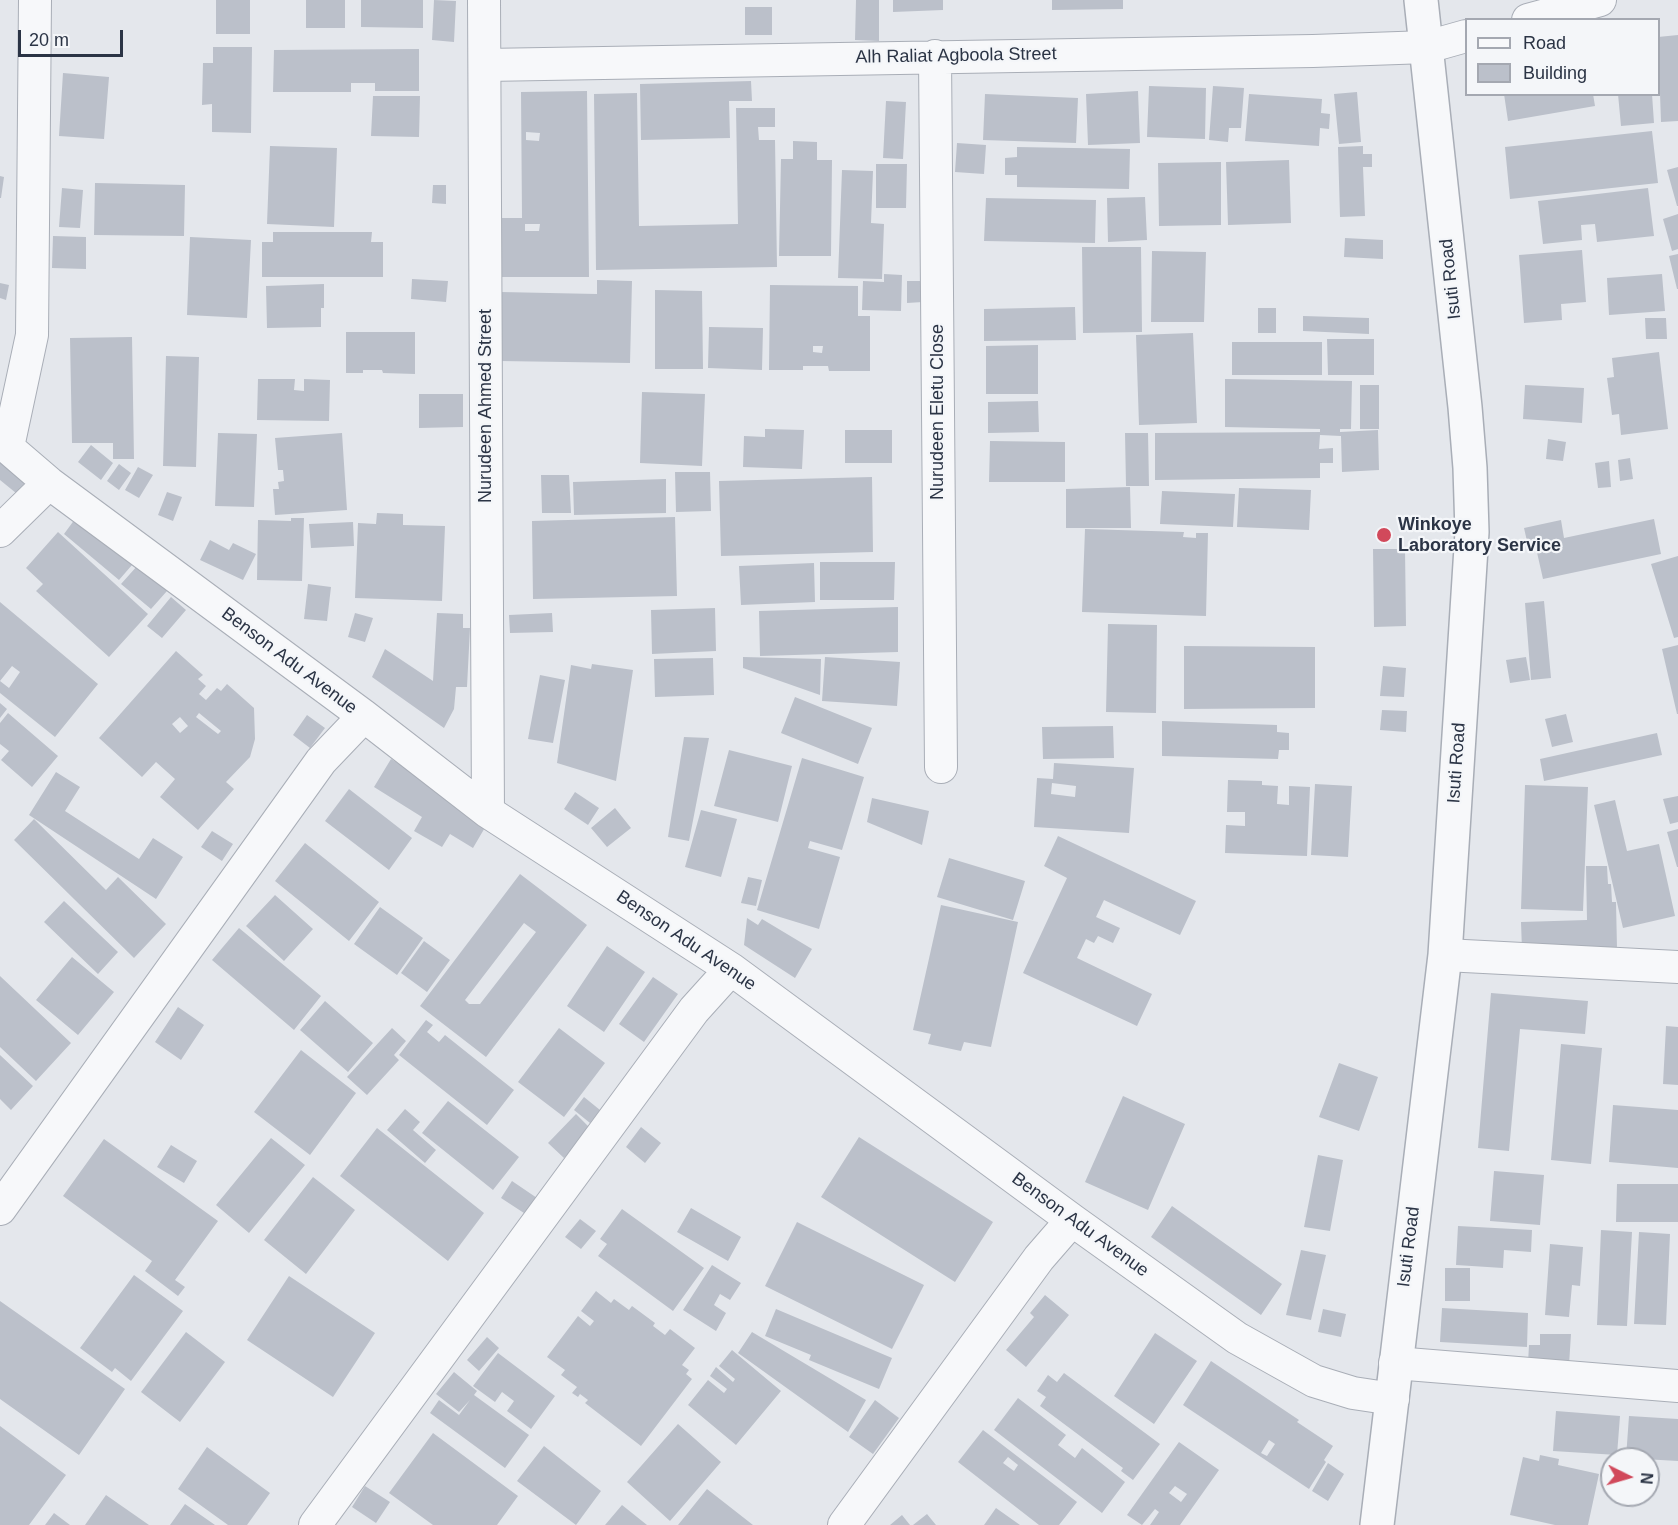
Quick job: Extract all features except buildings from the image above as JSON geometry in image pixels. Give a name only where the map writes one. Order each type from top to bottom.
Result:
[{"type":"street","points":[[4,444],[32,336],[35,0]]},
{"type":"street","name":"Nurudeen Ahmed Street","points":[[484,0],[488,812]]},
{"type":"street","name":"Isuti Road","points":[[1377,1525],[1445,955],[1472,532],[1467,427],[1421,0]]},
{"type":"street","points":[[1535,18],[1600,0]]},
{"type":"street","name":"Alh Raliat Agboola Street","points":[[485,65],[1313,51],[1427,47],[1465,37]]},
{"type":"street","name":"Nurudeen Eletu Close","points":[[935,56],[941,767]]},
{"type":"street","name":"Benson Adu Avenue","points":[[4,444],[50,483],[364,716],[488,812],[731,969],[1072,1220],[1237,1338],[1314,1381],[1353,1394],[1393,1399]]},
{"type":"street","points":[[0,531],[50,483]]},
{"type":"street","points":[[0,1209],[321,761],[364,716]]},
{"type":"street","points":[[1445,955],[1678,967]]},
{"type":"street","points":[[315,1525],[694,1010],[731,969]]},
{"type":"street","points":[[844,1525],[1039,1258],[1072,1220]]},
{"type":"street","points":[[1395,1363],[1678,1386]]},
{"type":"place","name":"Winkoye Laboratory Service","points":[[1384,535]]}]
